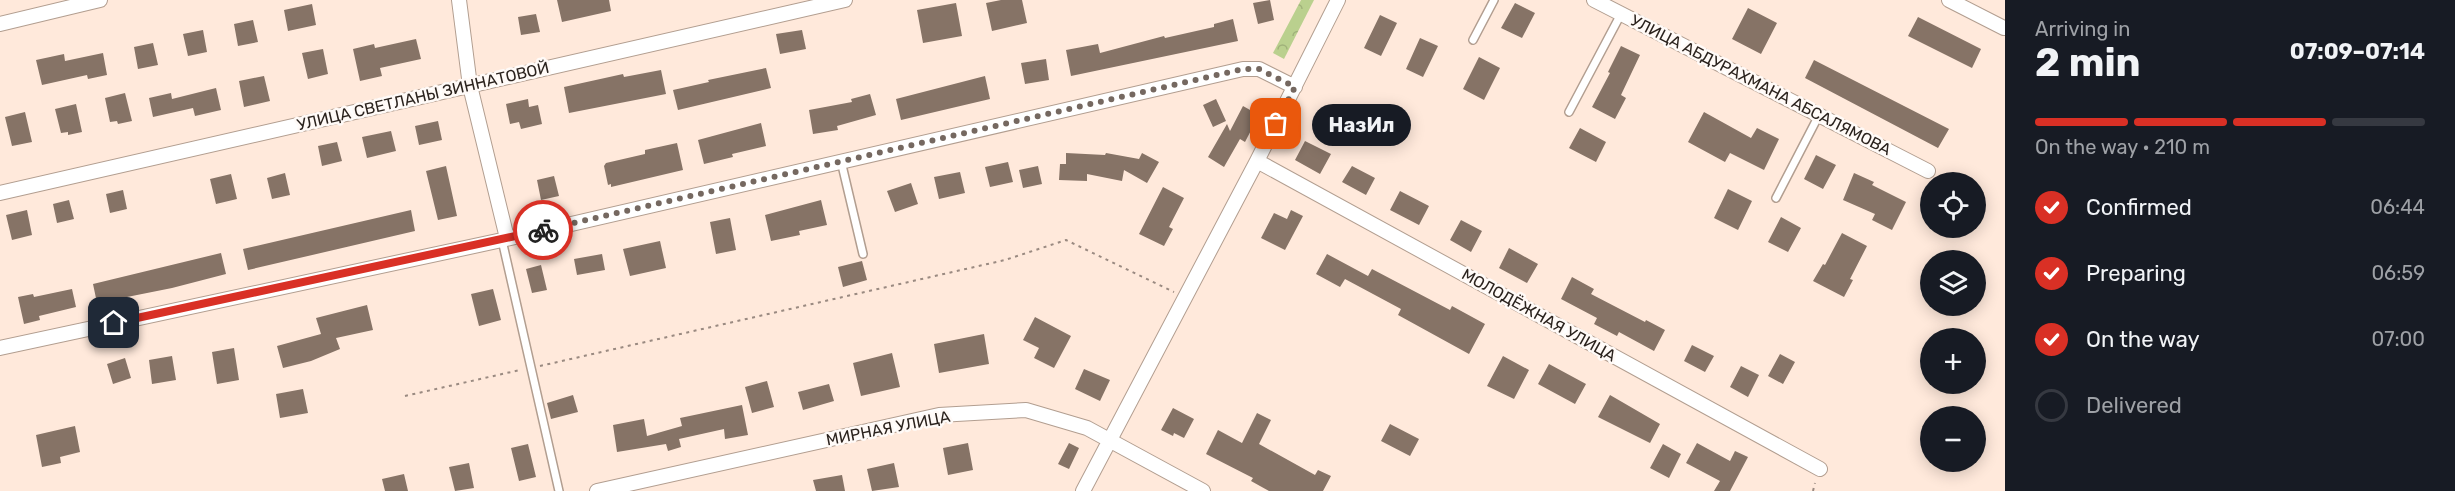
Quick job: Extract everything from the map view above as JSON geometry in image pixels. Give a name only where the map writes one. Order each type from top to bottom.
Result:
[{"type":"street","points":[[0,24],[100,0]]},
{"type":"street","points":[[459,0],[470,86],[504,239]]},
{"type":"street","name":"УЛИЦА СВЕТЛАНЫ ЗИННАТОВОЙ","points":[[0,193],[845,0]]},
{"type":"street","points":[[1083,491],[1257,161],[1338,0]]},
{"type":"street","name":"УЛИЦА АБДУРАХМАНА АБСАЛЯМОВА","points":[[1594,0],[1929,171]]},
{"type":"street","points":[[1949,0],[2004,28]]},
{"type":"street","points":[[0,348],[504,239],[1243,69],[1259,69],[1295,87]]},
{"type":"street","name":"МОЛОДЁЖНАЯ УЛИЦА","points":[[1257,161],[1820,469]]},
{"type":"street","name":"МИРНАЯ УЛИЦА","points":[[597,491],[939,415],[1026,410],[1087,428],[1203,491]]},
{"type":"lane","points":[[1473,40],[1494,0]]},
{"type":"lane","points":[[1569,112],[1621,14]]},
{"type":"lane","points":[[1776,198],[1819,115]]},
{"type":"lane","points":[[841,161],[863,254]]},
{"type":"lane","points":[[504,239],[530,368],[559,491]]},
{"type":"path","points":[[405,396],[1005,260],[1066,240],[1185,297]]},
{"type":"green space","points":[[1301,0],[1314,0],[1284,59],[1273,53]]},
{"type":"building","points":[[557,0],[609,0],[611,11],[562,22]]},
{"type":"building","points":[[1022,0],[1027,23],[992,31],[986,3]]},
{"type":"building","points":[[1270,0],[1274,20],[1258,24],[1253,3]]},
{"type":"building","points":[[956,3],[962,36],[923,43],[917,10]]},
{"type":"building","points":[[1515,3],[1535,13],[1522,38],[1501,28]]},
{"type":"building","points":[[312,4],[316,25],[288,31],[284,10]]},
{"type":"building","points":[[1748,8],[1777,23],[1761,54],[1732,39]]},
{"type":"building","points":[[536,14],[540,32],[521,35],[518,17]]},
{"type":"building","points":[[1380,15],[1397,23],[1381,56],[1364,48]]},
{"type":"building","points":[[1918,17],[1981,49],[1972,68],[1908,36]]},
{"type":"building","points":[[1233,19],[1238,41],[1071,76],[1066,50],[1098,44],[1100,53],[1164,36],[1165,38],[1214,27],[1214,24]]},
{"type":"building","points":[[253,20],[258,42],[238,46],[234,24]]},
{"type":"building","points":[[203,30],[207,52],[188,56],[183,34]]},
{"type":"building","points":[[802,30],[806,49],[780,54],[776,34]]},
{"type":"building","points":[[1420,38],[1438,46],[1423,77],[1406,69]]},
{"type":"building","points":[[416,39],[421,59],[380,68],[382,76],[360,81],[353,49],[374,44],[375,48]]},
{"type":"building","points":[[153,43],[158,65],[138,69],[134,47]]},
{"type":"building","points":[[1621,46],[1640,55],[1621,95],[1626,98],[1615,119],[1592,107]]},
{"type":"building","points":[[323,49],[328,74],[308,79],[302,53]]},
{"type":"building","points":[[103,53],[107,75],[88,79],[87,75],[42,85],[36,60],[64,54],[65,61]]},
{"type":"building","points":[[1479,57],[1500,68],[1484,100],[1463,89]]},
{"type":"building","points":[[1046,59],[1049,80],[1025,84],[1021,63]]},
{"type":"building","points":[[1814,60],[1949,129],[1938,148],[1805,78]]},
{"type":"building","points":[[766,68],[771,88],[678,110],[673,90]]},
{"type":"building","points":[[661,70],[666,94],[569,113],[564,87],[623,74],[624,77]]},
{"type":"building","points":[[264,76],[270,101],[244,107],[239,81]]},
{"type":"building","points":[[985,76],[990,99],[901,120],[896,99]]},
{"type":"building","points":[[216,88],[221,110],[195,116],[193,108],[153,117],[149,98],[171,93],[172,99]]},
{"type":"building","points":[[125,93],[132,121],[118,124],[117,121],[110,122],[105,98]]},
{"type":"building","points":[[870,94],[876,115],[837,126],[838,130],[813,134],[809,110],[852,102],[851,99]]},
{"type":"building","points":[[528,99],[529,107],[538,105],[542,124],[521,129],[519,122],[510,124],[506,104]]},
{"type":"building","points":[[1216,99],[1226,121],[1213,127],[1203,105]]},
{"type":"building","points":[[76,104],[82,132],[68,135],[68,132],[61,133],[55,109]]},
{"type":"building","points":[[1243,106],[1259,115],[1245,142],[1240,139],[1224,167],[1208,157],[1227,124],[1230,131]]},
{"type":"building","points":[[25,112],[32,142],[12,146],[5,117]]},
{"type":"building","points":[[1704,112],[1751,138],[1757,128],[1779,139],[1764,170],[1730,153],[1725,162],[1688,142]]},
{"type":"building","points":[[438,121],[442,140],[419,145],[415,126]]},
{"type":"building","points":[[761,123],[766,146],[704,164],[698,140]]},
{"type":"building","points":[[1580,128],[1606,142],[1596,162],[1569,148]]},
{"type":"building","points":[[391,131],[396,151],[367,158],[362,137]]},
{"type":"building","points":[[1305,141],[1331,154],[1320,174],[1295,160]]},
{"type":"building","points":[[337,142],[342,161],[322,166],[318,146]]},
{"type":"building","points":[[677,143],[683,170],[611,187],[611,184],[608,185],[604,166],[606,163],[645,154],[645,150]]},
{"type":"building","points":[[1066,153],[1105,155],[1106,153],[1139,159],[1142,153],[1159,162],[1147,183],[1124,170],[1122,181],[1087,174],[1087,181],[1059,180],[1060,164],[1066,164]]},
{"type":"building","points":[[1816,155],[1836,165],[1823,189],[1804,179]]},
{"type":"building","points":[[1008,162],[1013,182],[990,187],[985,167]]},
{"type":"building","points":[[446,166],[457,216],[438,220],[426,171]]},
{"type":"building","points":[[1038,166],[1042,184],[1023,188],[1019,170]]},
{"type":"building","points":[[1352,166],[1375,178],[1366,195],[1342,182]]},
{"type":"building","points":[[960,172],[965,193],[939,199],[934,177]]},
{"type":"building","points":[[285,173],[290,195],[272,199],[267,178]]},
{"type":"building","points":[[1854,173],[1874,182],[1872,185],[1906,202],[1892,230],[1872,220],[1875,214],[1843,200]]},
{"type":"building","points":[[231,174],[237,199],[216,204],[210,179]]},
{"type":"building","points":[[554,176],[559,196],[541,200],[537,180]]},
{"type":"building","points":[[911,183],[918,204],[895,212],[887,191]]},
{"type":"building","points":[[1163,187],[1184,198],[1169,227],[1173,229],[1164,246],[1139,234]]},
{"type":"building","points":[[1728,189],[1752,201],[1738,230],[1714,218]]},
{"type":"building","points":[[123,190],[127,209],[110,213],[106,194]]},
{"type":"building","points":[[1400,191],[1429,206],[1419,225],[1390,210]]},
{"type":"building","points":[[69,200],[74,219],[57,223],[53,204]]},
{"type":"building","points":[[821,200],[827,225],[799,231],[800,235],[771,241],[765,215]]},
{"type":"building","points":[[27,210],[32,235],[12,240],[6,215]]},
{"type":"building","points":[[411,210],[415,231],[248,270],[243,249]]},
{"type":"building","points":[[1291,210],[1303,216],[1285,250],[1261,238],[1274,213],[1287,219]]},
{"type":"building","points":[[1781,217],[1801,228],[1788,252],[1768,242]]},
{"type":"building","points":[[730,218],[736,250],[716,254],[710,222]]},
{"type":"building","points":[[1461,220],[1482,231],[1471,252],[1450,240]]},
{"type":"building","points":[[1842,233],[1867,246],[1850,279],[1853,280],[1844,297],[1813,281],[1823,264],[1825,265]]},
{"type":"building","points":[[660,241],[666,268],[630,276],[623,249]]},
{"type":"building","points":[[1509,248],[1538,264],[1527,283],[1499,268]]},
{"type":"building","points":[[221,253],[226,274],[172,288],[97,303],[93,284]]},
{"type":"building","points":[[602,254],[605,270],[577,275],[574,259]]},
{"type":"building","points":[[1327,254],[1368,276],[1372,269],[1450,310],[1452,306],[1485,324],[1469,354],[1398,315],[1401,309],[1345,279],[1340,287],[1316,274]]},
{"type":"building","points":[[862,261],[867,280],[843,287],[838,267]]},
{"type":"building","points":[[541,265],[547,290],[532,293],[526,269]]},
{"type":"building","points":[[1572,277],[1594,289],[1591,294],[1665,330],[1654,351],[1619,332],[1617,336],[1594,324],[1597,318],[1561,299]]},
{"type":"building","points":[[72,289],[76,307],[39,316],[40,320],[24,324],[18,297],[33,294],[34,297]]},
{"type":"building","points":[[493,289],[501,320],[479,326],[471,294]]},
{"type":"building","points":[[367,305],[373,330],[336,338],[340,349],[311,361],[283,368],[277,346],[321,334],[316,318]]},
{"type":"building","points":[[1035,317],[1071,336],[1054,368],[1034,358],[1039,348],[1023,340]]},
{"type":"building","points":[[984,334],[989,364],[939,373],[934,344]]},
{"type":"building","points":[[1692,345],[1714,356],[1705,372],[1684,361]]},
{"type":"building","points":[[234,348],[239,380],[217,384],[212,352]]},
{"type":"building","points":[[892,353],[900,387],[861,396],[853,363]]},
{"type":"building","points":[[1780,354],[1795,362],[1783,384],[1768,376]]},
{"type":"building","points":[[172,356],[176,380],[152,384],[149,360]]},
{"type":"building","points":[[1503,356],[1529,370],[1514,399],[1487,386]]},
{"type":"building","points":[[125,358],[131,378],[113,384],[107,364]]},
{"type":"building","points":[[1549,364],[1586,384],[1575,404],[1538,384]]},
{"type":"building","points":[[1741,366],[1759,375],[1748,397],[1730,387]]},
{"type":"building","points":[[1084,369],[1110,380],[1100,401],[1075,389]]},
{"type":"building","points":[[767,381],[774,407],[752,413],[745,387]]},
{"type":"building","points":[[829,384],[834,401],[803,410],[798,392]]},
{"type":"building","points":[[303,389],[308,413],[280,418],[276,394]]},
{"type":"building","points":[[573,395],[578,412],[551,419],[547,403]]},
{"type":"building","points":[[1610,395],[1660,424],[1650,443],[1598,417]]},
{"type":"building","points":[[742,405],[748,435],[725,439],[724,429],[679,439],[681,447],[668,451],[666,444],[617,452],[613,425],[644,419],[647,436],[682,426],[680,418]]},
{"type":"building","points":[[1173,408],[1194,419],[1184,438],[1161,430]]},
{"type":"building","points":[[1257,413],[1271,420],[1259,444],[1315,475],[1318,470],[1331,476],[1323,491],[1269,491],[1251,481],[1253,478],[1206,454],[1218,430],[1242,443]]},
{"type":"building","points":[[1390,424],[1419,439],[1410,456],[1381,441]]},
{"type":"building","points":[[75,426],[80,452],[60,457],[61,463],[42,467],[36,435]]},
{"type":"building","points":[[968,443],[973,470],[948,475],[943,448]]},
{"type":"building","points":[[1069,443],[1079,448],[1069,469],[1058,464]]},
{"type":"building","points":[[1697,443],[1730,461],[1735,451],[1748,457],[1730,491],[1714,491],[1720,481],[1686,463]]},
{"type":"building","points":[[528,444],[536,477],[519,481],[511,448]]},
{"type":"building","points":[[1663,444],[1681,454],[1669,478],[1650,468]]},
{"type":"building","points":[[469,463],[474,488],[455,491],[449,467]]},
{"type":"building","points":[[894,463],[899,487],[872,491],[867,469]]},
{"type":"building","points":[[404,474],[408,491],[385,491],[382,479]]},
{"type":"building","points":[[842,475],[845,491],[816,491],[813,480]]},
{"type":"way so far","points":[[543,230],[1243,69],[1259,69],[1295,87],[1276,124]]},
{"type":"place","name":"НазИл","points":[[1276,124]]},
{"type":"route","points":[[114,323],[543,230]]}]
